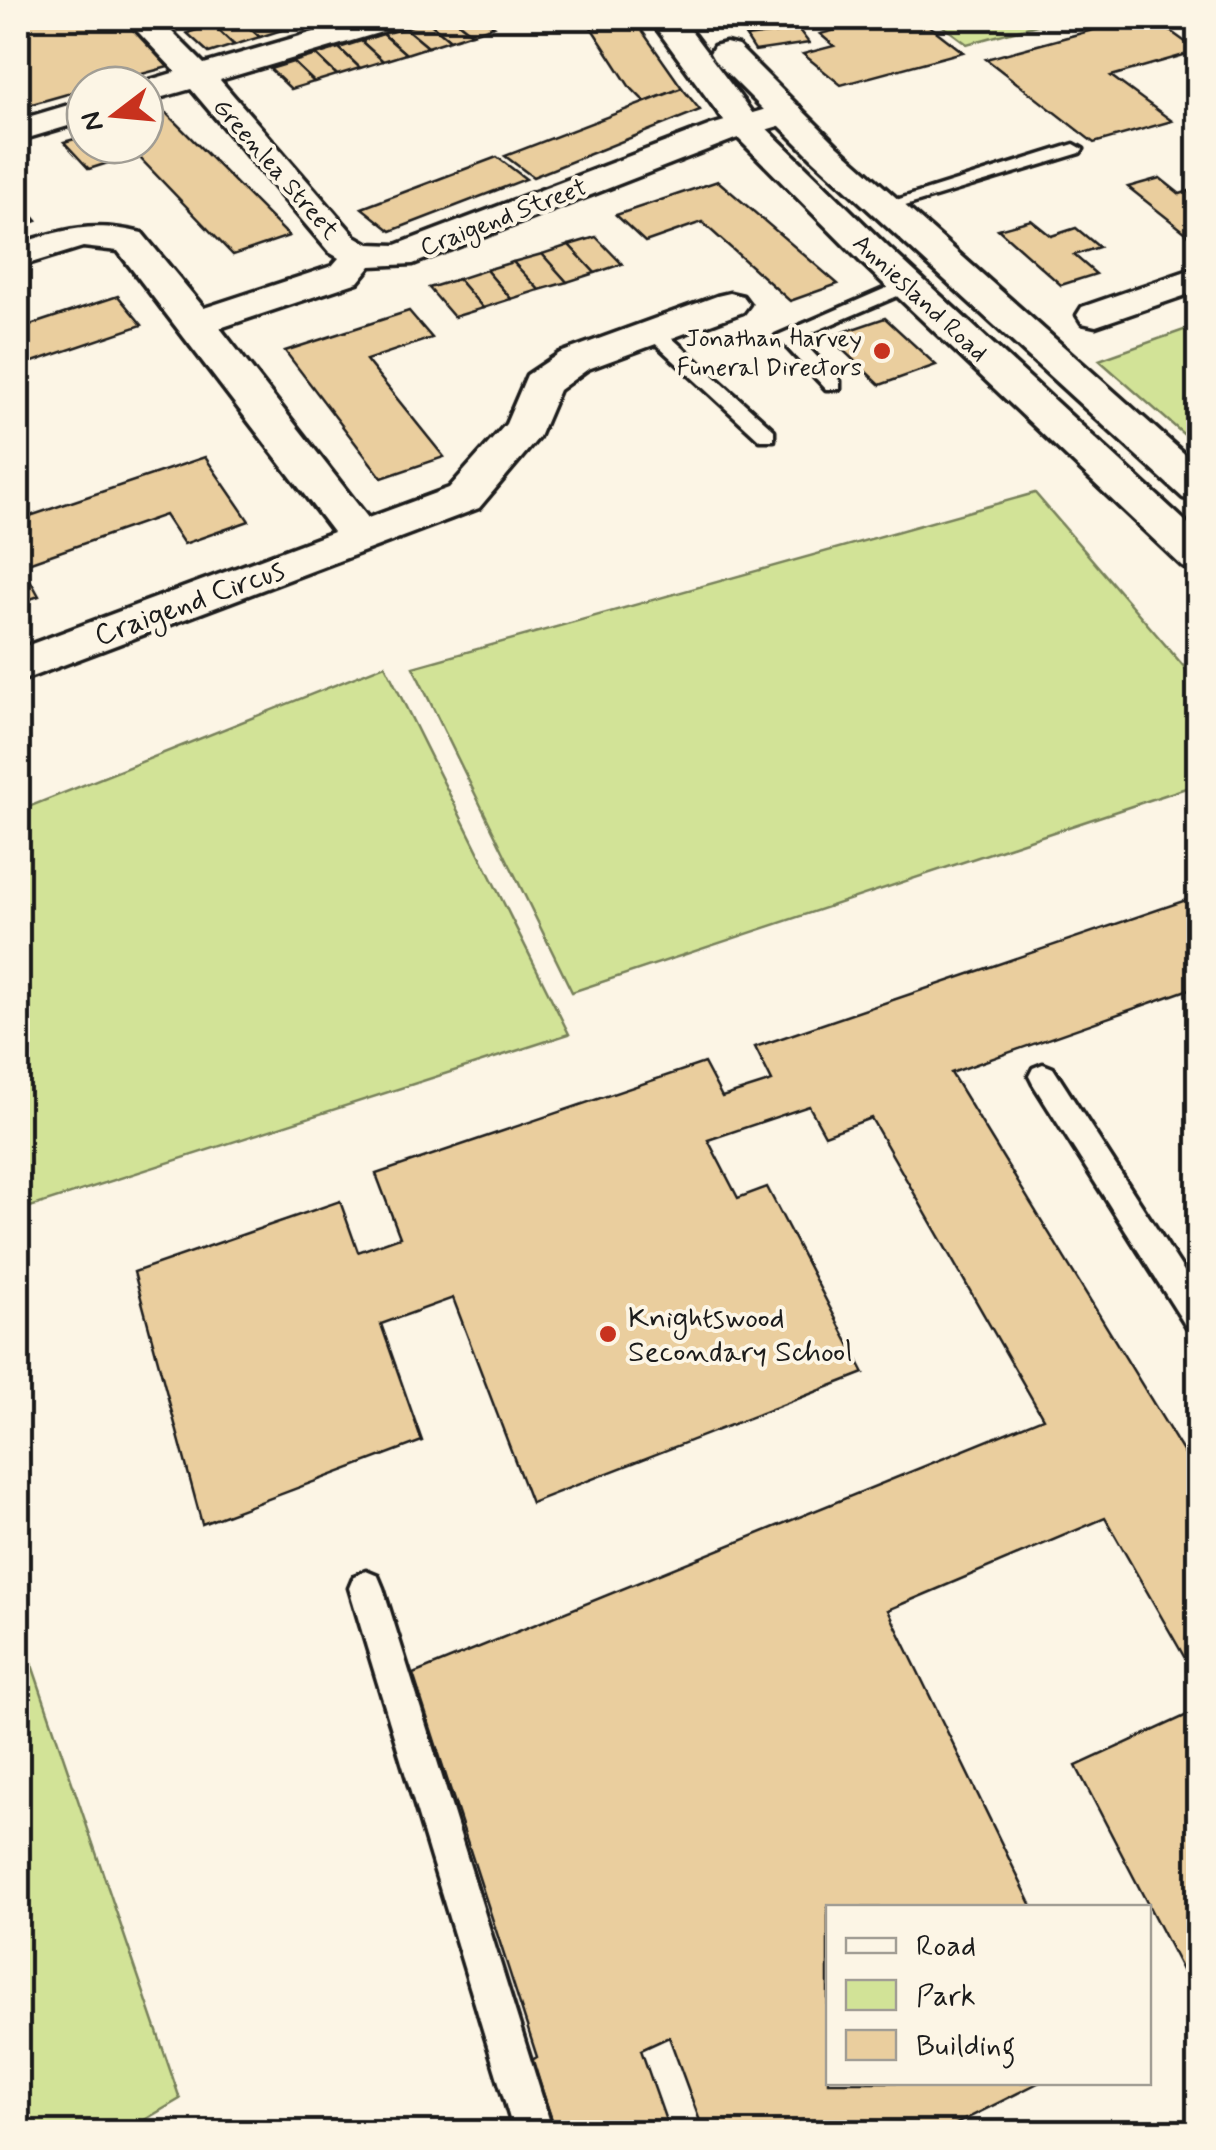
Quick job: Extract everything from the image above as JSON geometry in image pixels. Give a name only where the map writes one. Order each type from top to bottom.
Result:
[{"type":"street","name":"Greenlea Street","points":[[142,18],[342,244],[362,254]]},
{"type":"street","points":[[165,86],[394,18]]},
{"type":"street","name":"Anniesland Road","points":[[665,18],[744,126],[907,285],[1198,557]]},
{"type":"street","name":"Anniesland Road","points":[[693,18],[886,206],[1198,488]]},
{"type":"street","name":"Craigend Street","points":[[362,254],[400,256],[787,113]]},
{"type":"street","points":[[18,131],[65,116]]},
{"type":"street","points":[[18,256],[81,236],[129,241],[361,539]]},
{"type":"street","points":[[196,324],[345,274],[362,254]]},
{"type":"street","points":[[1096,315],[1198,278]]},
{"type":"street","name":"Craigend Circus","points":[[18,666],[464,498],[525,428],[541,384],[574,360],[730,304]]},
{"type":"lane","points":[[886,206],[1074,149]]},
{"type":"lane","points":[[833,384],[786,336],[907,285]]},
{"type":"lane","points":[[654,332],[767,435]]},
{"type":"lane","points":[[1043,1076],[1198,1318]]},
{"type":"lane","points":[[366,1588],[534,2132]]},
{"type":"green space","points":[[932,18],[1062,18],[967,44]]},
{"type":"green space","points":[[1198,325],[1198,447],[1099,360]]},
{"type":"green space","points":[[1035,493],[1198,683],[1198,784],[572,992],[413,667]]},
{"type":"green space","points":[[385,665],[569,1034],[21,1210],[18,811]]},
{"type":"green space","points":[[18,1624],[180,2099],[124,2132],[18,2132]]},
{"type":"building","points":[[18,18],[124,18],[168,67],[65,65],[65,95],[18,108]]},
{"type":"building","points":[[238,18],[260,37],[234,45],[213,25]]},
{"type":"building","points":[[238,18],[272,18],[285,29],[260,37]]},
{"type":"building","points":[[272,18],[305,18],[310,22],[285,29]]},
{"type":"building","points":[[453,18],[472,33],[450,40],[427,21]]},
{"type":"building","points":[[453,18],[482,18],[494,26],[472,33]]},
{"type":"building","points":[[585,18],[633,18],[682,88],[645,102],[629,86]]},
{"type":"building","points":[[790,18],[799,30],[746,37],[737,24]]},
{"type":"building","points":[[883,18],[919,18],[963,52],[841,85],[803,54],[834,46],[820,34]]},
{"type":"building","points":[[1137,18],[1152,18],[1198,51],[1111,76],[1172,121],[1094,143],[986,59]]},
{"type":"building","points":[[427,21],[450,40],[428,47],[405,28]]},
{"type":"building","points":[[213,25],[234,45],[209,53],[187,33]]},
{"type":"building","points":[[405,28],[428,47],[406,54],[383,34]]},
{"type":"building","points":[[799,30],[809,43],[755,51],[746,37]]},
{"type":"building","points":[[383,34],[406,54],[383,61],[361,41]]},
{"type":"building","points":[[361,41],[383,61],[360,68],[339,48]]},
{"type":"building","points":[[339,48],[360,68],[337,75],[316,55]]},
{"type":"building","points":[[316,55],[337,75],[314,82],[293,62]]},
{"type":"building","points":[[293,62],[314,82],[291,89],[270,69]]},
{"type":"building","points":[[682,88],[700,110],[533,177],[505,156]]},
{"type":"building","points":[[165,112],[289,236],[233,255],[147,165],[165,165]]},
{"type":"building","points":[[497,157],[526,179],[391,231],[362,208]]},
{"type":"building","points":[[1160,178],[1180,194],[1198,188],[1195,240],[1128,187]]},
{"type":"building","points":[[718,181],[838,284],[790,301],[702,222],[645,242],[616,215]]},
{"type":"building","points":[[18,199],[37,221],[18,228]]},
{"type":"building","points":[[1031,220],[1051,236],[1076,228],[1099,247],[1074,255],[1096,274],[1061,285],[998,229]]},
{"type":"building","points":[[596,237],[622,264],[595,273],[569,245]]},
{"type":"building","points":[[569,245],[595,273],[567,282],[542,254]]},
{"type":"building","points":[[542,254],[567,282],[539,290],[513,262]]},
{"type":"building","points":[[513,262],[539,290],[511,299],[486,270]]},
{"type":"building","points":[[486,270],[511,299],[483,308],[458,279]]},
{"type":"building","points":[[458,279],[483,308],[454,317],[429,288]]},
{"type":"building","points":[[118,296],[142,325],[18,367],[18,329]]},
{"type":"building","points":[[409,311],[432,338],[366,360],[444,457],[382,478],[285,351]]},
{"type":"building","name":"Jonathan Harvey Funeral Directors","points":[[885,318],[936,365],[880,385],[829,337]]},
{"type":"building","points":[[205,457],[249,521],[184,544],[165,515],[22,565],[39,596],[18,603],[18,520]]},
{"type":"building","points":[[1198,896],[1198,986],[951,1073],[1198,1476],[1198,1681],[1105,1518],[888,1610],[1032,1905],[826,1905],[826,2085],[1034,2085],[940,2132],[704,2132],[669,2037],[641,2050],[670,2132],[556,2132],[532,2060],[537,2057],[413,1674],[1043,1418],[871,1118],[825,1135],[809,1106],[708,1140],[738,1198],[767,1187],[864,1373],[531,1503],[453,1298],[381,1324],[422,1441],[202,1524],[134,1272],[340,1201],[358,1252],[400,1237],[376,1174],[704,1063],[722,1097],[772,1081],[755,1047]]},
{"type":"building","points":[[1198,1710],[1198,2001],[1151,1905],[1076,1766]]},
{"type":"place","name":"Jonathan Harvey Funeral Directors","points":[[882,351]]},
{"type":"place","name":"Knightswood Secondary School","points":[[608,1334]]}]
